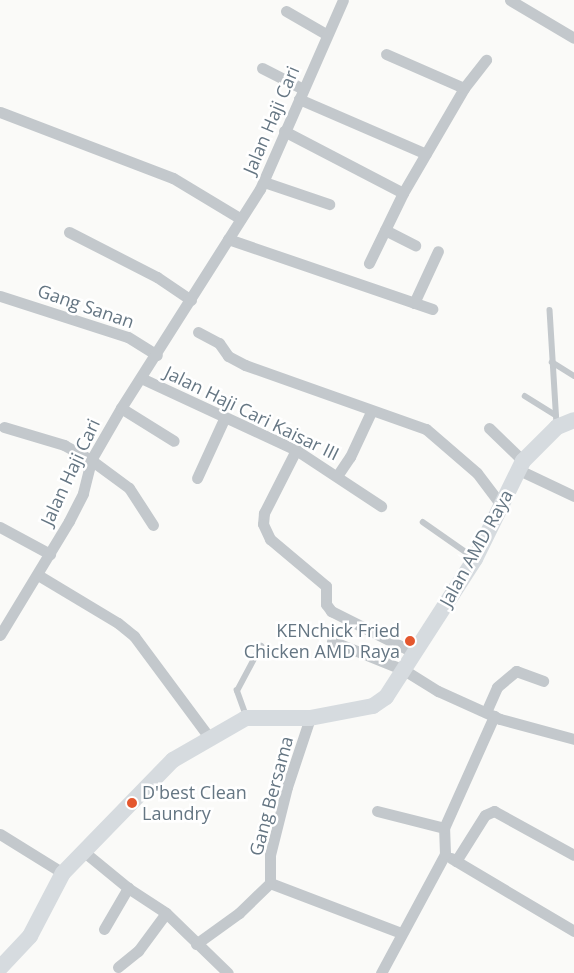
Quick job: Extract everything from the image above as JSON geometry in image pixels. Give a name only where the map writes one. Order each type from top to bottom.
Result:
[{"type":"street","name":"Jalan Haji Cari","points":[[0,636],[38,575],[83,493],[91,460],[121,408],[157,355],[264,182],[326,34],[343,0]]},
{"type":"street","points":[[510,0],[574,38]]},
{"type":"street","points":[[286,11],[326,34]]},
{"type":"street","points":[[386,54],[464,88]]},
{"type":"street","points":[[369,263],[403,193],[464,88],[486,60]]},
{"type":"street","points":[[262,68],[301,94],[426,154]]},
{"type":"street","points":[[0,112],[173,178],[241,219]]},
{"type":"street","points":[[284,131],[403,193]]},
{"type":"street","points":[[264,182],[329,204]]},
{"type":"street","points":[[384,230],[415,245]]},
{"type":"street","points":[[69,232],[157,277],[191,300]]},
{"type":"street","points":[[228,239],[432,309]]},
{"type":"street","points":[[414,303],[438,251]]},
{"type":"street","name":"Gang Sanan","points":[[0,296],[128,337],[157,355]]},
{"type":"street","points":[[198,332],[219,343],[236,361],[371,412],[426,429],[477,473],[500,504]]},
{"type":"street","name":"Jalan Haji Cari Kaisar III","points":[[141,378],[296,450],[337,476],[350,457],[371,412]]},
{"type":"street","points":[[121,408],[174,441]]},
{"type":"street","points":[[197,478],[224,418]]},
{"type":"street","name":"Jalan AMD Raya","points":[[0,968],[30,936],[63,873],[174,760],[209,737],[246,718],[310,718],[373,706],[386,697],[475,559],[500,504],[521,465],[556,421],[574,420]]},
{"type":"street","points":[[4,427],[64,446],[91,460],[129,488],[153,525]]},
{"type":"street","points":[[489,428],[521,465],[574,496]]},
{"type":"street","points":[[296,450],[264,513],[263,524],[270,539],[326,586],[326,604],[330,611],[415,654]]},
{"type":"street","points":[[337,476],[381,506]]},
{"type":"street","points":[[0,527],[50,554]]},
{"type":"street","points":[[38,575],[118,623],[134,636],[209,737]]},
{"type":"street","points":[[332,641],[404,670],[490,714],[574,739]]},
{"type":"street","points":[[381,973],[445,854],[444,828],[490,714],[497,687],[516,671],[543,681]]},
{"type":"street","name":"Gang Bersama","points":[[270,883],[270,855],[287,787],[310,718]]},
{"type":"street","points":[[377,811],[444,828]]},
{"type":"street","points":[[456,861],[485,815],[494,811],[574,855]]},
{"type":"street","points":[[0,834],[63,873]]},
{"type":"street","points":[[83,851],[128,888],[166,913],[228,973]]},
{"type":"street","points":[[445,854],[574,930]]},
{"type":"street","points":[[196,944],[244,909],[270,883],[401,933]]},
{"type":"street","points":[[104,929],[128,888]]},
{"type":"street","points":[[118,966],[138,951],[166,913]]},
{"type":"lane","points":[[550,310],[556,421]]},
{"type":"lane","points":[[552,362],[574,376]]},
{"type":"lane","points":[[525,396],[556,421]]},
{"type":"lane","points":[[423,522],[475,559]]},
{"type":"lane","points":[[246,718],[237,691],[261,646]]},
{"type":"place","name":"KENchick Fried Chicken AMD Raya","points":[[410,641]]},
{"type":"place","name":"D'best Clean Laundry","points":[[132,803]]}]
